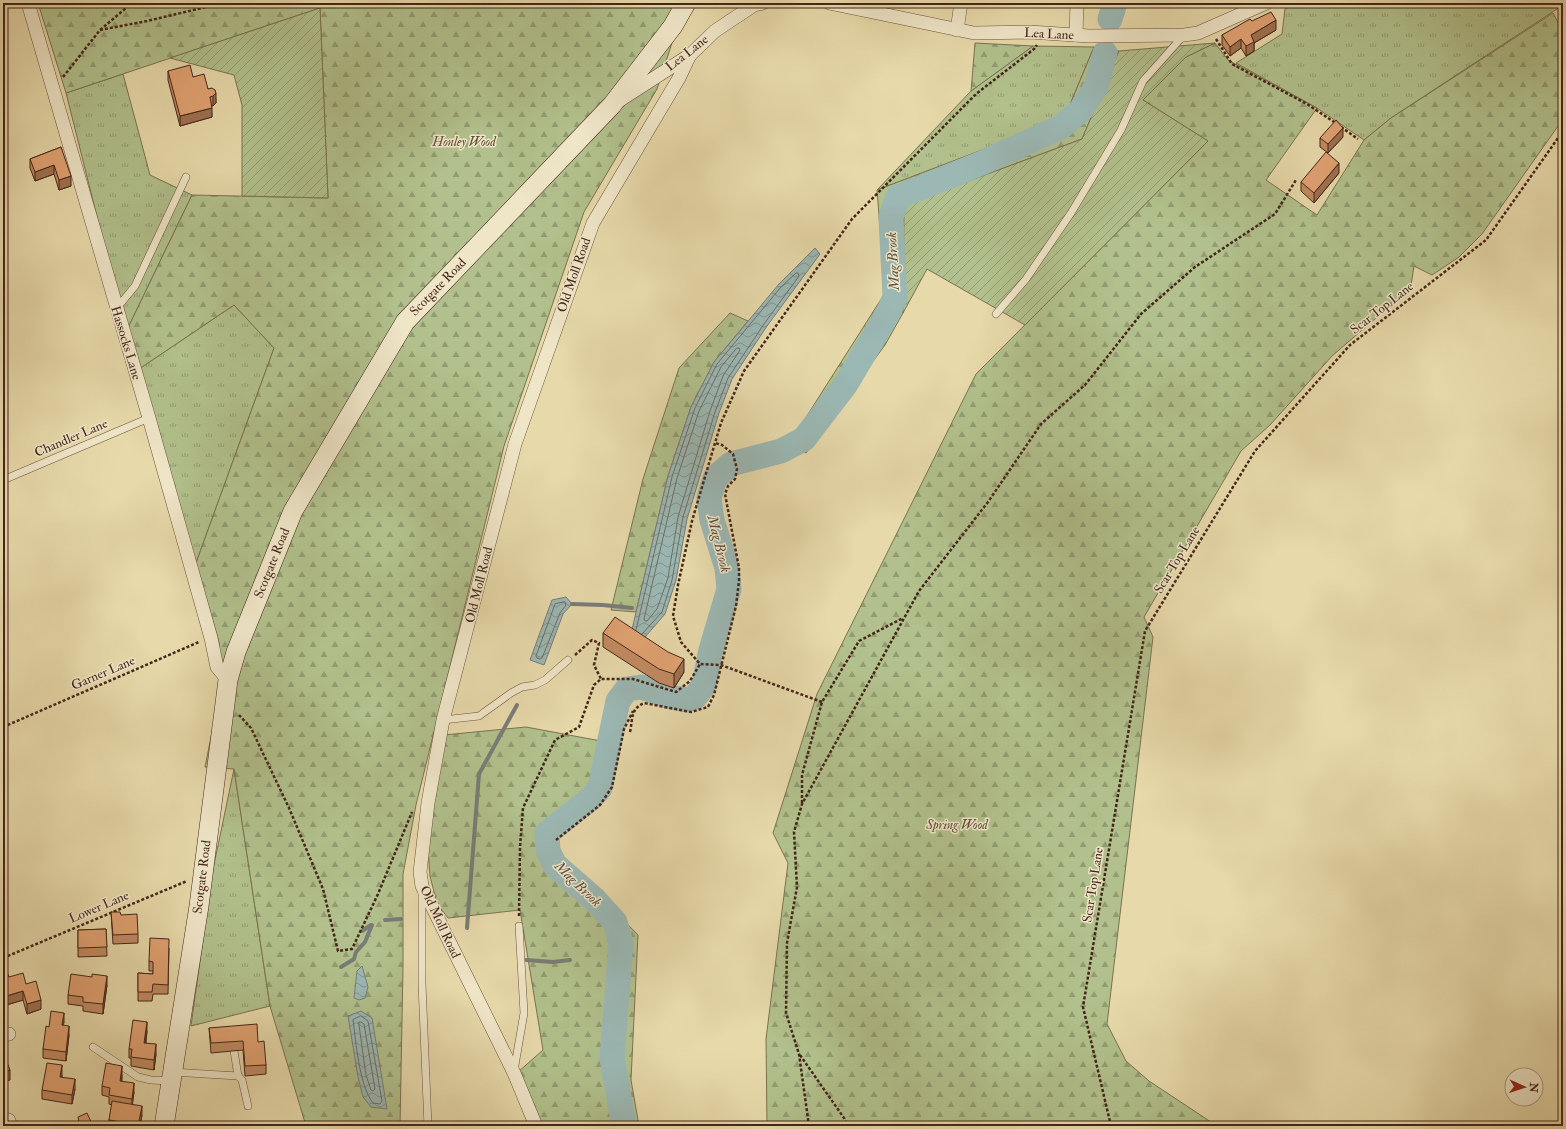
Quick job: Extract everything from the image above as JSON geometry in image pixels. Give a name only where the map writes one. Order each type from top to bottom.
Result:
[{"type":"street","name":"Hassocks Lane","points":[[28,3],[149,418],[211,638],[217,667],[228,680]]},
{"type":"street","name":"Scotgate Road","points":[[164,1126],[199,906],[228,680],[236,652],[293,511],[405,322],[612,105],[673,26],[686,3]]},
{"type":"street","name":"Lea Lane","points":[[612,105],[690,55],[715,31],[754,5],[763,3]]},
{"type":"street","name":"Lea Lane","points":[[829,3],[974,33],[1044,33],[1076,35],[1184,35],[1198,33],[1266,3]]},
{"type":"street","points":[[957,30],[961,3]]},
{"type":"street","points":[[1076,35],[1077,3]]},
{"type":"street","name":"Old Moll Road","points":[[536,1126],[514,1073],[422,886],[420,872],[428,803],[444,720],[515,444],[593,223],[679,78],[690,55]]},
{"type":"lane","points":[[996,314],[1026,279],[1071,213],[1121,130],[1143,81],[1184,35]]},
{"type":"lane","points":[[116,309],[134,286],[186,177]]},
{"type":"lane","name":"Chandler Lane","points":[[3,480],[149,418]]},
{"type":"lane","points":[[444,720],[479,716],[522,687],[535,685],[546,680],[568,660]]},
{"type":"lane","points":[[422,886],[422,984],[428,1126]]},
{"type":"lane","points":[[514,1073],[524,1014],[519,926]]},
{"type":"lane","points":[[93,1047],[138,1077],[151,1080],[172,1077],[238,1076]]},
{"type":"lane","points":[[234,1051],[238,1076],[242,1080],[248,1106]]},
{"type":"lane","points":[[6,1116],[11,1118],[14,1126]]},
{"type":"path","points":[[54,89],[100,30],[132,3]]},
{"type":"path","points":[[100,30],[148,21],[223,3]]},
{"type":"path","points":[[1209,28],[1232,64],[1308,104],[1358,139]]},
{"type":"path","points":[[822,702],[721,665],[700,664],[681,642],[673,616],[678,585],[692,522],[720,423],[744,371],[852,219],[976,94],[1034,50],[1044,33]]},
{"type":"path","name":"Scar Top Lane","points":[[1112,1126],[1083,1007],[1145,631],[1255,451],[1350,346],[1486,240],[1563,131]]},
{"type":"path","points":[[809,1126],[799,1054],[786,1013],[787,942],[797,887],[794,832],[802,804],[919,591],[988,502],[1041,424],[1085,385],[1141,314],[1195,267],[1275,214],[1296,180]]},
{"type":"path","points":[[556,840],[600,805],[612,787],[624,729],[637,706],[644,703],[691,712],[708,707],[714,695],[736,606],[739,581],[739,568],[725,494],[728,486],[735,479],[738,469],[733,454],[722,445],[715,443]]},
{"type":"path","points":[[802,804],[802,775],[822,702],[859,642],[904,618]]},
{"type":"path","name":"Garner Lane","points":[[3,726],[211,638]]},
{"type":"path","points":[[568,660],[592,640],[596,640],[599,643],[594,665],[601,679]]},
{"type":"path","points":[[519,926],[520,847],[523,808],[555,740],[579,727],[594,685],[601,679],[633,679],[676,692],[690,681],[700,664]]},
{"type":"path","points":[[226,700],[250,728],[289,808],[323,889],[338,951],[352,949],[378,894],[416,805],[428,803]]},
{"type":"path","points":[[630,732],[633,711]]},
{"type":"path","name":"Lower Lane","points":[[3,958],[202,874]]},
{"type":"path","points":[[799,1054],[848,1126]]},
{"type":"green space","name":"Honley Wood","points":[[38,3],[685,3],[657,89],[584,212],[504,446],[416,805],[403,874],[400,1126],[306,1126],[270,1006],[234,769],[205,767],[219,697],[219,642],[196,563],[274,348],[234,305],[139,369],[126,332],[192,195],[328,198],[320,8],[66,93]]},
{"type":"green space","points":[[1296,3],[1563,3],[1563,5],[1391,118],[1364,140],[1317,108],[1236,63],[1282,34],[1285,9]]},
{"type":"green space","points":[[320,8],[328,198],[242,196],[242,105],[234,75],[170,58]]},
{"type":"green space","name":"Spring Wood","points":[[1553,13],[1563,32],[1563,119],[1482,234],[1459,257],[1432,275],[1414,266],[1410,292],[1383,312],[1332,356],[1270,425],[1241,451],[1144,617],[1153,637],[1107,1024],[1126,1061],[1149,1081],[1217,1126],[767,1126],[766,1039],[788,863],[773,833],[817,694],[976,374],[1208,141],[1143,100],[1186,57],[1215,43],[1228,60],[1317,108],[1266,180],[1317,215],[1364,140],[1391,118]]},
{"type":"green space","points":[[975,43],[1033,46],[971,91]]},
{"type":"green space","points":[[1215,43],[1186,57],[1143,100],[1208,141],[1025,325],[927,269],[903,313],[904,205],[1082,139],[1119,51]]},
{"type":"green space","points":[[1033,46],[1094,47],[1064,119],[877,190],[971,91]]},
{"type":"green space","points":[[1094,47],[1119,51],[1082,139],[904,205],[903,313],[885,345],[806,453],[789,444],[885,293],[877,190],[1064,119]]},
{"type":"green space","points":[[123,74],[150,175],[192,195],[126,332],[66,93]]},
{"type":"green space","points":[[234,305],[274,348],[196,563],[139,369]]},
{"type":"green space","points":[[730,313],[748,321],[714,362],[691,407],[668,476],[636,612],[611,610],[643,479],[679,368]]},
{"type":"green space","points":[[526,727],[617,744],[606,788],[595,803],[552,838],[552,847],[638,935],[631,1080],[639,1126],[539,1126],[518,1072],[543,1050],[520,910],[448,918],[437,904],[430,876],[427,835],[444,735]]},
{"type":"green space","points":[[234,769],[270,1006],[191,1026],[212,874]]},
{"type":"water","points":[[815,248],[820,254],[767,326],[732,379],[719,413],[687,519],[676,580],[665,614],[639,644],[630,638],[668,476],[691,407],[714,362],[779,284]]},
{"type":"water","points":[[566,597],[572,604],[563,614],[544,665],[530,660],[552,600]]},
{"type":"water","points":[[362,966],[368,987],[365,998],[359,1000],[354,998],[357,971]]},
{"type":"water","points":[[361,1011],[372,1018],[387,1109],[371,1107],[363,1097],[358,1077],[348,1016]]},
{"type":"building","points":[[1271,12],[1276,20],[1251,35],[1254,42],[1246,46],[1241,39],[1230,47],[1222,35],[1250,19],[1252,21]]},
{"type":"building","points":[[190,65],[193,77],[204,74],[208,89],[212,88],[216,93],[210,97],[212,108],[180,116],[168,71]]},
{"type":"building","points":[[1336,120],[1343,128],[1328,144],[1320,138]]},
{"type":"building","points":[[61,147],[71,176],[59,180],[54,165],[35,172],[30,159]]},
{"type":"building","points":[[1326,152],[1339,163],[1314,193],[1301,182]]},
{"type":"building","points":[[615,617],[668,652],[684,659],[674,674],[659,669],[603,633]]},
{"type":"building","points":[[111,912],[120,912],[121,915],[137,914],[138,934],[113,935]]},
{"type":"building","points":[[106,929],[107,947],[78,948],[78,930]]},
{"type":"building","points":[[150,938],[169,939],[168,985],[153,984],[152,992],[138,992],[138,973],[153,974],[153,962],[149,961]]},
{"type":"building","points":[[7,972],[9,977],[23,973],[26,984],[36,981],[41,1000],[27,1004],[23,991],[3,997],[3,973]]},
{"type":"building","points":[[71,974],[92,977],[92,974],[107,976],[103,1004],[83,1002],[83,997],[68,995]]},
{"type":"building","points":[[51,1011],[64,1013],[62,1025],[69,1026],[66,1052],[43,1049],[46,1026],[49,1027]]},
{"type":"building","points":[[133,1020],[147,1022],[144,1043],[156,1044],[154,1060],[131,1057],[132,1049],[129,1049]]},
{"type":"building","points":[[257,1024],[258,1042],[264,1041],[266,1065],[245,1066],[243,1041],[211,1043],[209,1028]]},
{"type":"building","points":[[3,1051],[10,1070],[3,1073]]},
{"type":"building","points":[[47,1063],[62,1065],[60,1077],[75,1079],[72,1095],[42,1090]]},
{"type":"building","points":[[106,1063],[122,1066],[120,1081],[134,1083],[132,1099],[109,1095],[110,1088],[102,1086]]},
{"type":"building","points":[[112,1101],[142,1106],[138,1126],[121,1126],[121,1122],[109,1120]]},
{"type":"building","points":[[87,1113],[93,1126],[69,1126],[79,1122],[78,1117]]},
{"type":"waterway","points":[[1110,19],[1115,3]]},
{"type":"waterway","name":"Mag Brook","points":[[624,1126],[612,1058],[621,943],[615,922],[594,899],[555,865],[548,851],[547,833],[589,800],[600,788],[618,701],[627,689],[641,687],[670,697],[687,700],[695,697],[704,685],[711,650],[729,589],[727,568],[712,520],[709,498],[715,478],[731,464],[781,451],[804,439],[846,384],[888,313],[895,297],[891,217],[898,197],[982,163],[1061,127],[1081,110],[1096,87],[1105,53]]},
{"type":"waterway","points":[[572,604],[632,608]]},
{"type":"waterway","points":[[467,928],[479,774],[517,705]]},
{"type":"waterway","points":[[385,920],[401,919]]},
{"type":"waterway","points":[[362,931],[371,925]]},
{"type":"waterway","points":[[341,967],[354,959],[356,952],[365,942],[372,925]]},
{"type":"waterway","points":[[526,960],[553,962],[570,960]]}]
